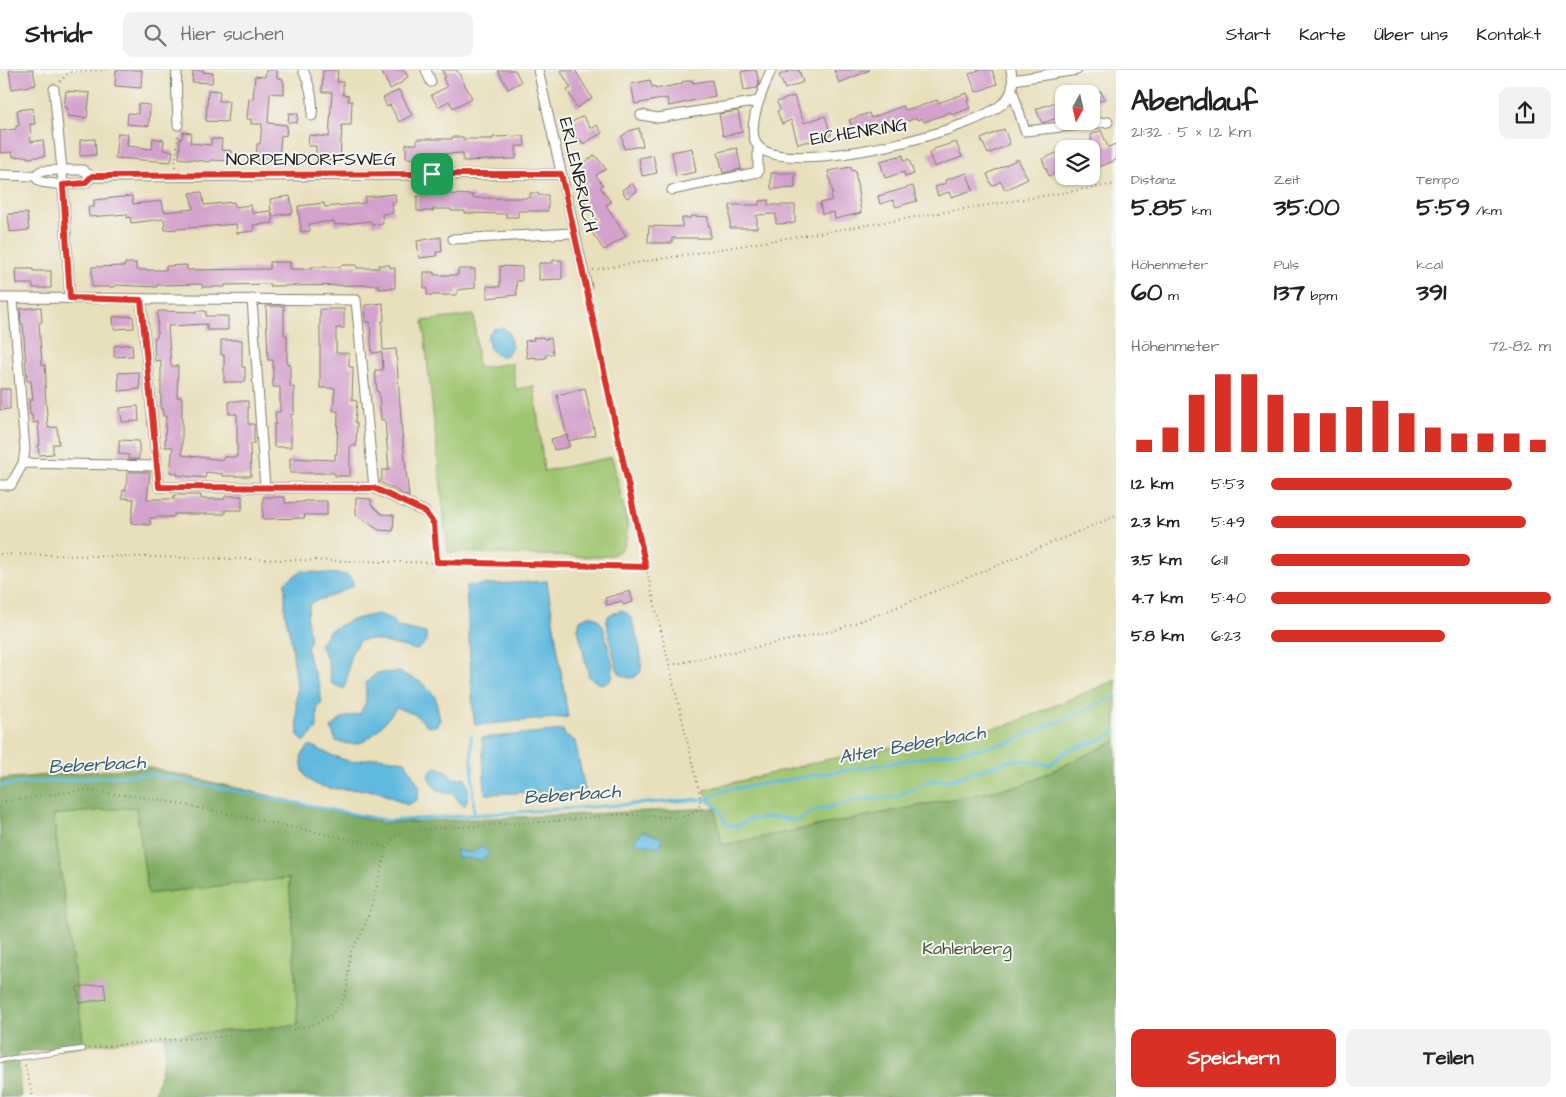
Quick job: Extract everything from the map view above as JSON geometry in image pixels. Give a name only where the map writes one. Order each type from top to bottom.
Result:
[{"type":"street","points":[[177,70],[178,125]]},
{"type":"street","points":[[303,70],[313,105],[312,116]]},
{"type":"street","points":[[426,70],[431,82]]},
{"type":"street","name":"ERLENBRUCH","points":[[538,70],[587,287]]},
{"type":"street","points":[[672,190],[758,172],[758,146],[753,132],[753,124],[759,101],[771,70]]},
{"type":"street","points":[[1011,70],[1025,132],[1108,122]]},
{"type":"street","points":[[1013,85],[1077,70]]},
{"type":"street","name":"EICHENRING","points":[[758,146],[772,153],[804,157],[896,144],[942,132],[981,118],[1004,103],[1013,85]]},
{"type":"street","points":[[54,89],[62,170],[70,298]]},
{"type":"street","points":[[641,115],[658,118],[759,101]]},
{"type":"street","name":"NORDENDORFSWEG","points":[[0,175],[34,176],[41,171],[62,170],[83,170],[92,176],[561,174]]},
{"type":"street","name":"NORDENDORFSWEG","points":[[34,176],[41,182],[63,185],[85,183],[92,176]]},
{"type":"street","points":[[453,239],[574,233]]},
{"type":"street","points":[[0,298],[356,300],[374,488]]},
{"type":"street","points":[[0,485],[11,485],[23,463],[25,450],[13,298]]},
{"type":"street","points":[[252,299],[265,488]]},
{"type":"street","points":[[141,300],[159,487],[374,488],[425,512]]},
{"type":"street","points":[[23,463],[157,466]]},
{"type":"lane","points":[[0,1060],[83,1049]]},
{"type":"path","points":[[54,89],[69,72],[106,70]]},
{"type":"path","points":[[175,176],[178,125]]},
{"type":"path","points":[[583,271],[1116,184]]},
{"type":"path","points":[[83,1049],[152,1041],[276,1033],[316,1024],[331,1015],[342,1003],[347,988],[350,953],[363,931],[383,864],[386,847],[395,836],[410,830],[556,821],[623,814],[675,818],[690,815],[700,805],[700,795],[646,567],[587,287]]},
{"type":"path","points":[[425,512],[434,524],[437,562]]},
{"type":"path","points":[[670,665],[833,631],[885,612],[1116,516]]},
{"type":"path","points":[[0,554],[646,567]]},
{"type":"path","points":[[0,802],[83,790],[156,799],[386,847]]},
{"type":"path","points":[[23,1058],[33,1097]]},
{"type":"green space","points":[[474,315],[478,368],[512,363],[516,389],[534,386],[544,471],[612,457],[627,521],[625,544],[618,552],[612,555],[595,557],[448,552],[423,321]]},
{"type":"green space","points":[[1116,680],[1116,741],[1023,785],[722,845],[715,808],[704,790],[829,759],[1008,725]]},
{"type":"green space","name":"Kahlenberg","points":[[1116,741],[1116,1097],[154,1097],[165,1055],[164,1036],[298,1025],[289,878],[148,894],[136,807],[53,815],[84,1046],[18,1052],[21,1097],[0,1097],[0,779],[148,767],[384,823],[715,808],[722,845],[1023,785]]},
{"type":"green space","points":[[136,807],[148,894],[289,878],[298,1025],[164,1036],[84,1046],[53,815]]},
{"type":"water","points":[[503,328],[509,333],[512,347],[507,355],[502,356],[495,354],[490,348],[488,335],[493,329]]},
{"type":"water","points":[[302,571],[347,575],[353,580],[353,586],[310,604],[307,618],[310,640],[307,649],[310,663],[319,683],[322,703],[317,708],[317,729],[304,742],[298,735],[297,686],[291,639],[285,614],[285,582]]},
{"type":"water","points":[[547,581],[568,717],[475,725],[466,586]]},
{"type":"water","points":[[622,610],[632,620],[639,644],[642,664],[640,673],[631,678],[623,676],[618,671],[607,626],[609,615]]},
{"type":"water","points":[[377,614],[389,618],[399,627],[426,633],[426,642],[417,650],[372,639],[359,641],[350,656],[344,689],[331,683],[328,661],[320,645],[329,631],[351,620]]},
{"type":"water","points":[[588,616],[597,618],[603,626],[613,666],[612,678],[609,682],[603,684],[589,677],[578,629],[580,620]]},
{"type":"water","points":[[399,672],[421,682],[435,696],[440,720],[436,726],[428,726],[414,714],[397,708],[377,731],[365,740],[351,744],[336,741],[331,728],[342,718],[360,714],[366,702],[366,683],[377,673]]},
{"type":"water","points":[[563,730],[564,734],[575,741],[585,790],[485,794],[482,738]]},
{"type":"water","points":[[310,745],[351,762],[378,757],[405,761],[420,788],[417,800],[407,805],[377,792],[317,785],[305,775],[302,766],[301,756]]},
{"type":"water","points":[[436,767],[447,771],[455,779],[464,777],[468,791],[465,805],[461,804],[453,794],[440,791],[432,784],[428,776],[431,770]]},
{"type":"water","points":[[642,831],[663,838],[660,847],[633,843]]},
{"type":"water","points":[[482,846],[490,853],[482,860],[457,858],[455,850],[471,853]]},
{"type":"building","points":[[9,70],[33,70],[36,85],[12,89]]},
{"type":"building","points":[[116,70],[142,70],[141,88],[115,86]]},
{"type":"building","points":[[193,70],[213,73],[212,83],[192,82]]},
{"type":"building","points":[[266,70],[277,70],[277,78],[283,79],[284,82],[284,94],[270,93],[268,123],[287,125],[286,136],[281,135],[279,158],[270,158],[270,162],[256,160],[257,144],[260,144],[262,124],[251,124],[251,119],[247,119],[249,98],[253,99],[255,76],[265,77]]},
{"type":"building","points":[[323,70],[338,70],[337,82],[343,82],[343,95],[349,96],[348,101],[352,101],[351,125],[342,125],[340,161],[316,160],[316,146],[308,146],[309,135],[329,137],[332,92],[322,92]]},
{"type":"building","points":[[381,70],[404,70],[408,77],[390,89]]},
{"type":"building","points":[[442,70],[457,70],[472,98],[453,108],[449,101],[438,107],[431,95],[447,87],[443,78],[446,77]]},
{"type":"building","points":[[498,70],[515,70],[521,82],[508,89]]},
{"type":"building","points":[[560,70],[575,70],[592,98],[577,108],[567,90],[571,88]]},
{"type":"building","points":[[756,70],[759,83],[757,88],[744,90],[741,72]]},
{"type":"building","points":[[799,70],[803,82],[785,89],[779,75]]},
{"type":"building","points":[[834,70],[870,70],[839,83]]},
{"type":"building","points":[[979,70],[992,70],[997,84],[976,92],[969,74]]},
{"type":"building","points":[[650,80],[652,87],[655,86],[655,89],[682,84],[682,82],[692,80],[693,83],[712,80],[715,96],[669,106],[667,98],[635,104],[631,84]]},
{"type":"building","points":[[208,90],[220,91],[219,101],[229,101],[227,122],[206,121]]},
{"type":"building","points":[[399,90],[412,115],[399,122],[390,105],[387,107],[383,98]]},
{"type":"building","points":[[66,91],[90,93],[87,118],[67,116],[68,108],[64,108]]},
{"type":"building","points":[[1100,91],[1104,99],[1100,101]]},
{"type":"building","points":[[967,93],[970,100],[967,101],[970,108],[952,115],[951,112],[924,122],[922,118],[917,120],[916,118],[890,128],[889,125],[876,130],[875,128],[846,139],[842,130],[852,127],[849,120],[869,113],[871,118],[903,106],[905,110],[912,109],[937,100],[938,103]]},
{"type":"building","points":[[794,96],[804,123],[825,116],[831,135],[798,144],[791,120],[782,124],[777,111],[780,110],[777,102]]},
{"type":"building","points":[[1055,102],[1055,119],[1042,123],[1036,109]]},
{"type":"building","points":[[138,104],[150,105],[149,126],[127,124],[128,113],[138,114]]},
{"type":"building","points":[[33,108],[35,124],[30,124],[31,142],[43,140],[45,156],[27,158],[27,156],[13,157],[12,152],[0,153],[0,131],[16,129],[16,126],[19,126],[17,110]]},
{"type":"building","points":[[738,111],[742,132],[723,136],[719,114]]},
{"type":"building","points":[[289,113],[298,114],[297,123],[288,122]]},
{"type":"building","points":[[583,116],[591,129],[597,125],[602,133],[583,144],[581,140],[578,142],[567,125]]},
{"type":"building","points":[[639,128],[643,146],[624,149],[622,136],[629,131]]},
{"type":"building","points":[[1004,129],[1010,144],[988,154],[981,139]]},
{"type":"building","points":[[1101,130],[1108,147],[1116,144],[1116,160],[1100,167],[1100,140],[1091,140],[1091,135]]},
{"type":"building","points":[[183,132],[191,133],[190,143],[211,145],[211,139],[222,139],[221,150],[231,151],[231,161],[210,160],[210,162],[179,158],[180,138],[182,139]]},
{"type":"building","points":[[118,133],[128,134],[127,146],[152,149],[153,138],[164,140],[163,150],[173,151],[171,162],[115,158]]},
{"type":"building","points":[[524,136],[525,146],[516,146],[516,159],[463,161],[463,153],[442,154],[442,160],[406,158],[406,144],[417,144],[417,139],[452,139],[452,137],[463,137],[463,139],[493,139],[493,137]]},
{"type":"building","points":[[95,139],[96,155],[80,156],[80,140]]},
{"type":"building","points":[[956,142],[962,157],[934,167],[929,153],[934,151],[933,149]]},
{"type":"building","points":[[692,148],[696,172],[676,176],[672,152]]},
{"type":"building","points":[[737,148],[741,169],[723,173],[718,152]]},
{"type":"building","points":[[1055,154],[1055,173],[1049,176],[1042,159]]},
{"type":"building","points":[[595,155],[606,169],[596,175],[603,185],[600,187],[611,202],[606,205],[626,236],[604,250],[588,227],[597,221],[583,199],[587,196],[582,190],[590,185],[577,168]]},
{"type":"building","points":[[653,155],[657,173],[642,176],[639,158]]},
{"type":"building","points":[[903,155],[904,161],[909,159],[914,174],[905,177],[904,172],[885,178],[880,161]]},
{"type":"building","points":[[1018,159],[1028,179],[1005,190],[1001,181],[992,186],[987,174]]},
{"type":"building","points":[[851,167],[852,171],[855,170],[861,213],[835,219],[834,212],[822,214],[820,203],[832,200],[831,195],[833,194],[828,171]]},
{"type":"building","points":[[771,173],[795,173],[795,188],[771,189]]},
{"type":"building","points":[[967,173],[973,190],[951,197],[949,192],[938,196],[935,187],[946,183],[945,180]]},
{"type":"building","points":[[632,183],[637,191],[627,198],[622,190]]},
{"type":"building","points":[[913,186],[917,201],[896,207],[893,200],[880,204],[878,196]]},
{"type":"building","points":[[202,192],[204,205],[234,202],[235,207],[251,205],[252,213],[271,211],[270,199],[290,196],[293,213],[272,216],[273,223],[253,225],[254,231],[237,233],[236,224],[165,230],[164,219],[131,223],[130,217],[127,218],[127,214],[89,217],[88,207],[94,207],[94,200],[132,196],[133,204],[162,201],[164,212],[193,209],[190,193]]},
{"type":"building","points":[[429,193],[473,195],[473,198],[530,198],[530,193],[538,193],[538,195],[548,195],[548,211],[518,211],[518,217],[506,217],[506,214],[465,213],[465,211],[451,211],[451,209],[417,211],[417,196],[429,196]]},
{"type":"building","points":[[395,194],[396,202],[392,202],[393,213],[382,214],[383,224],[372,225],[371,221],[335,225],[334,221],[309,224],[310,231],[301,232],[298,206],[324,203],[325,207],[365,203],[365,197]]},
{"type":"building","points":[[768,200],[768,205],[795,205],[795,223],[776,224],[776,214],[757,215],[757,228],[730,228],[730,205],[759,205],[759,201]]},
{"type":"building","points":[[27,213],[29,230],[10,232],[8,214]]},
{"type":"building","points":[[691,216],[708,217],[710,238],[672,238],[672,243],[648,243],[649,226],[682,227],[682,218],[691,218]]},
{"type":"building","points":[[441,237],[442,252],[436,252],[437,256],[419,258],[417,241]]},
{"type":"building","points":[[553,260],[562,260],[562,279],[539,280],[539,263],[553,263]]},
{"type":"building","points":[[270,262],[290,262],[290,269],[341,267],[341,265],[357,265],[357,268],[379,268],[379,265],[390,265],[390,268],[395,268],[395,288],[379,289],[379,285],[270,286],[270,284],[225,285],[225,287],[202,287],[202,284],[157,285],[157,287],[115,285],[115,287],[92,287],[92,267],[125,266],[125,263],[136,263],[136,270],[166,270],[166,266],[187,265],[187,270],[270,269]]},
{"type":"building","points":[[500,266],[522,267],[522,281],[516,281],[517,295],[487,298],[487,286],[500,287]]},
{"type":"building","points":[[16,269],[51,271],[51,288],[33,288],[33,284],[17,284]]},
{"type":"building","points":[[458,269],[475,269],[475,288],[457,290],[457,295],[427,295],[427,288],[424,288],[424,272],[434,272],[434,275],[458,275]]},
{"type":"building","points":[[383,303],[383,350],[396,349],[409,497],[380,482],[382,470],[389,470],[385,420],[381,420],[375,370],[383,370],[382,352],[372,353],[370,322],[366,322],[365,305]]},
{"type":"building","points":[[266,306],[284,306],[287,364],[290,364],[290,387],[294,387],[294,414],[291,414],[291,447],[274,447],[275,412],[280,412],[280,387],[273,387],[273,360],[268,360]]},
{"type":"building","points":[[41,307],[42,322],[39,323],[42,365],[45,365],[48,428],[57,427],[59,444],[53,444],[53,454],[39,455],[38,422],[33,423],[32,415],[30,415],[29,400],[33,400],[31,381],[27,381],[23,324],[21,324],[20,309]]},
{"type":"building","points":[[320,309],[344,309],[344,328],[336,328],[336,353],[349,353],[349,367],[353,367],[352,400],[357,401],[355,423],[357,423],[356,446],[350,446],[350,476],[335,476],[335,473],[290,473],[290,458],[335,460],[335,454],[337,454],[338,411],[333,411],[335,388],[320,388]]},
{"type":"building","points":[[158,311],[206,311],[206,316],[228,316],[228,330],[207,330],[207,324],[168,326],[171,366],[178,366],[177,397],[182,397],[182,455],[223,460],[223,457],[237,457],[237,414],[229,414],[229,401],[248,401],[248,424],[254,424],[254,444],[250,444],[251,476],[223,476],[223,474],[206,472],[205,478],[177,475],[177,473],[170,472],[173,447],[165,447],[166,416],[163,416],[163,409],[161,410],[161,360],[155,361],[154,338],[157,337]]},
{"type":"building","points":[[133,316],[134,328],[114,329],[113,317]]},
{"type":"building","points":[[543,337],[544,339],[551,338],[553,354],[546,355],[546,358],[527,358],[525,341]]},
{"type":"building","points":[[221,340],[242,340],[242,367],[245,367],[245,382],[224,382],[224,355],[221,355]]},
{"type":"building","points":[[132,344],[133,356],[114,357],[114,346]]},
{"type":"building","points":[[139,372],[140,389],[119,391],[118,373]]},
{"type":"building","points":[[585,388],[595,435],[568,441],[557,395]]},
{"type":"building","points":[[0,389],[10,389],[10,409],[0,410]]},
{"type":"building","points":[[138,406],[139,421],[122,422],[120,408]]},
{"type":"building","points":[[567,435],[569,447],[554,450],[551,439]]},
{"type":"building","points":[[119,440],[139,441],[139,459],[128,459],[129,455],[119,454]]},
{"type":"building","points":[[127,472],[150,472],[147,499],[174,499],[174,495],[201,495],[201,499],[225,499],[225,496],[242,496],[242,510],[225,510],[225,514],[174,514],[174,517],[150,518],[150,525],[131,523],[134,499],[122,498],[123,490],[126,490]]},
{"type":"building","points":[[263,497],[285,497],[285,503],[327,501],[327,515],[304,515],[305,518],[263,519]]},
{"type":"building","points":[[356,498],[371,499],[371,505],[382,514],[394,515],[393,531],[379,530],[356,515]]},
{"type":"building","points":[[630,591],[633,602],[623,605],[622,601],[607,605],[605,598]]},
{"type":"building","points":[[104,984],[106,999],[79,1003],[77,987]]},
{"type":"waterway","name":"Alter Beberbach","points":[[706,799],[726,790],[1011,742],[1116,696]]},
{"type":"waterway","name":"Beberbach","points":[[0,785],[148,774],[389,821],[705,799],[717,807],[727,825],[738,826],[750,819],[776,817],[795,821],[814,811],[860,799],[895,797],[929,781],[949,780],[1015,759],[1050,765],[1066,751],[1103,739],[1116,730]]},
{"type":"waterway","points":[[471,736],[474,815]]},
{"type":"route","points":[[432,174],[561,174],[587,287],[646,567],[437,562],[434,524],[425,512],[374,488],[159,487],[141,300],[70,298],[63,185],[85,183],[92,176],[432,174]]}]
